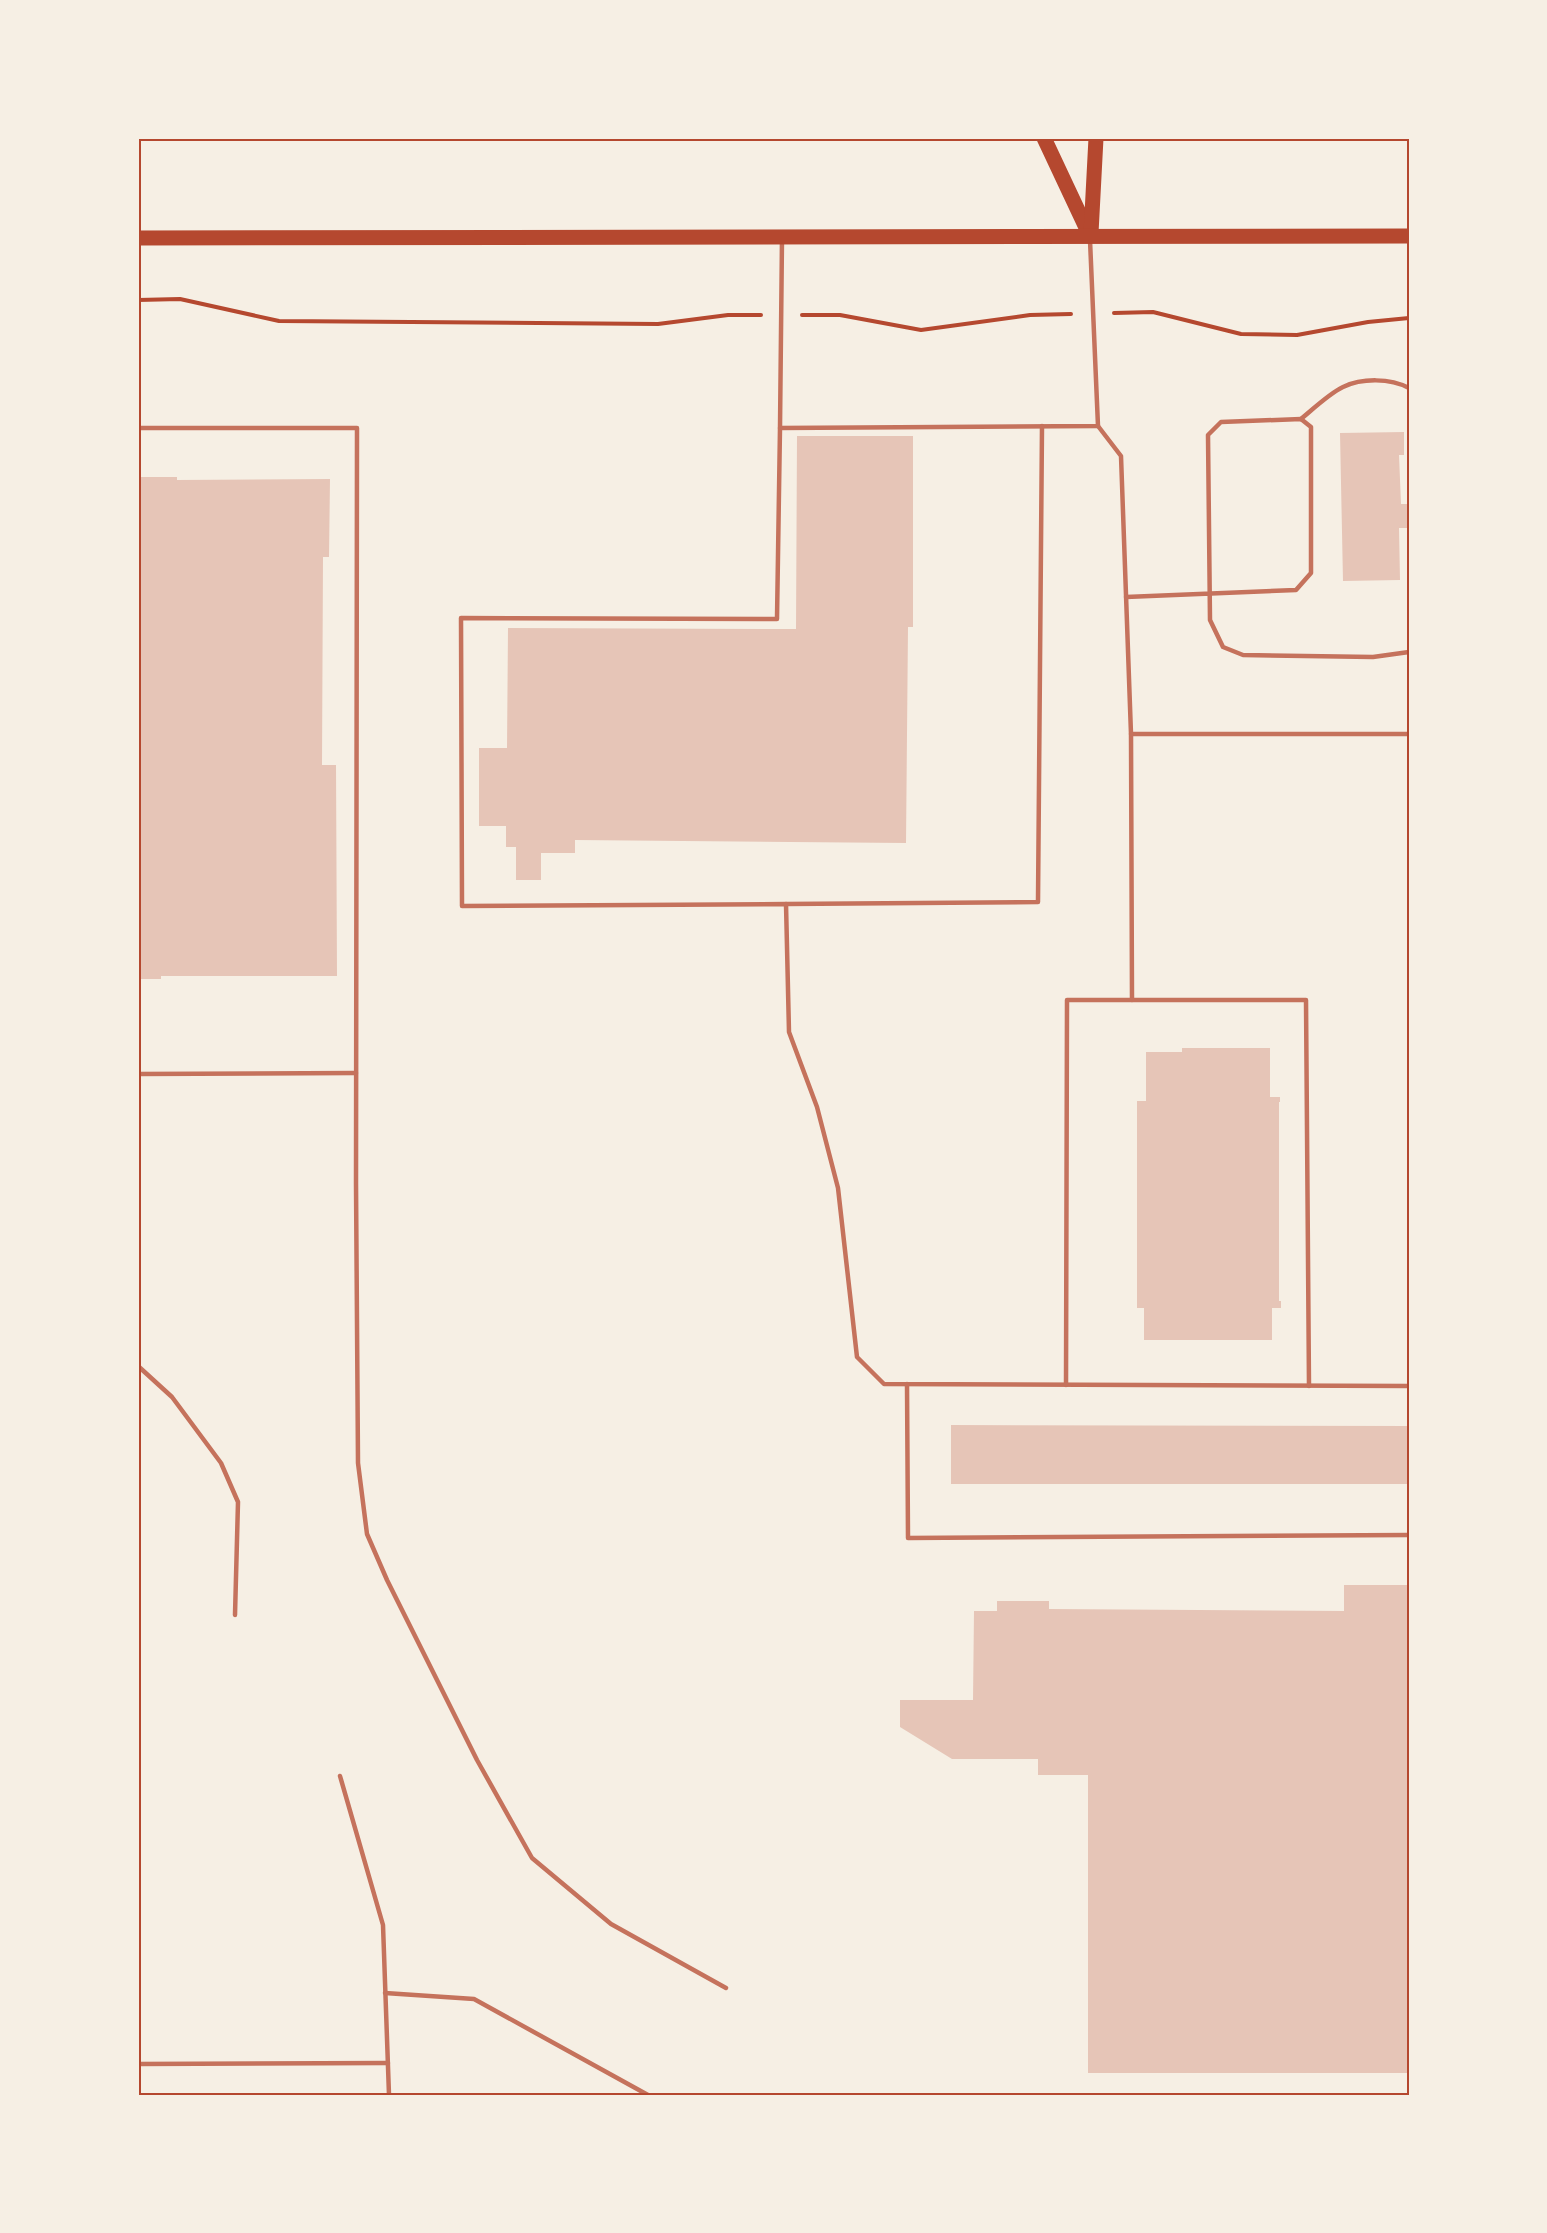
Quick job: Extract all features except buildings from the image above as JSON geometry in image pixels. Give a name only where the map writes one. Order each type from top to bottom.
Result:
[{"type":"main road","points":[[1044,138],[1090,236]]},
{"type":"main road","points":[[1090,236],[1096,138]]},
{"type":"main road","points":[[138,238],[1409,236]]},
{"type":"lane","points":[[1090,236],[1098,426],[1121,456],[1131,734],[1132,1000]]},
{"type":"lane","points":[[782,237],[777,619],[461,618],[462,906],[1038,903],[1042,426]]},
{"type":"lane","points":[[1409,388],[1402,384],[1373,380],[1343,387],[1301,419],[1221,422],[1208,435],[1210,620],[1223,647],[1243,656],[1373,657],[1409,652]]},
{"type":"lane","points":[[1126,597],[1296,590],[1311,573],[1311,427],[1301,419]]},
{"type":"lane","points":[[780,428],[1098,426]]},
{"type":"lane","points":[[138,428],[357,428],[358,1463],[367,1534],[387,1580],[477,1760],[532,1858],[610,1924],[726,1988]]},
{"type":"lane","points":[[1131,734],[1409,734]]},
{"type":"lane","points":[[786,904],[789,1032],[817,1107],[838,1188],[857,1357],[884,1384],[1409,1386]]},
{"type":"lane","points":[[1066,1385],[1067,1000],[1306,1000],[1309,1386]]},
{"type":"lane","points":[[138,1074],[356,1073]]},
{"type":"lane","points":[[138,1366],[172,1396],[221,1463],[238,1502],[235,1614]]},
{"type":"lane","points":[[907,1384],[908,1538],[1409,1535]]},
{"type":"lane","points":[[340,1776],[383,1925],[389,2095]]},
{"type":"lane","points":[[385,1993],[474,1999],[648,2095]]},
{"type":"lane","points":[[138,2064],[388,2063]]}]
